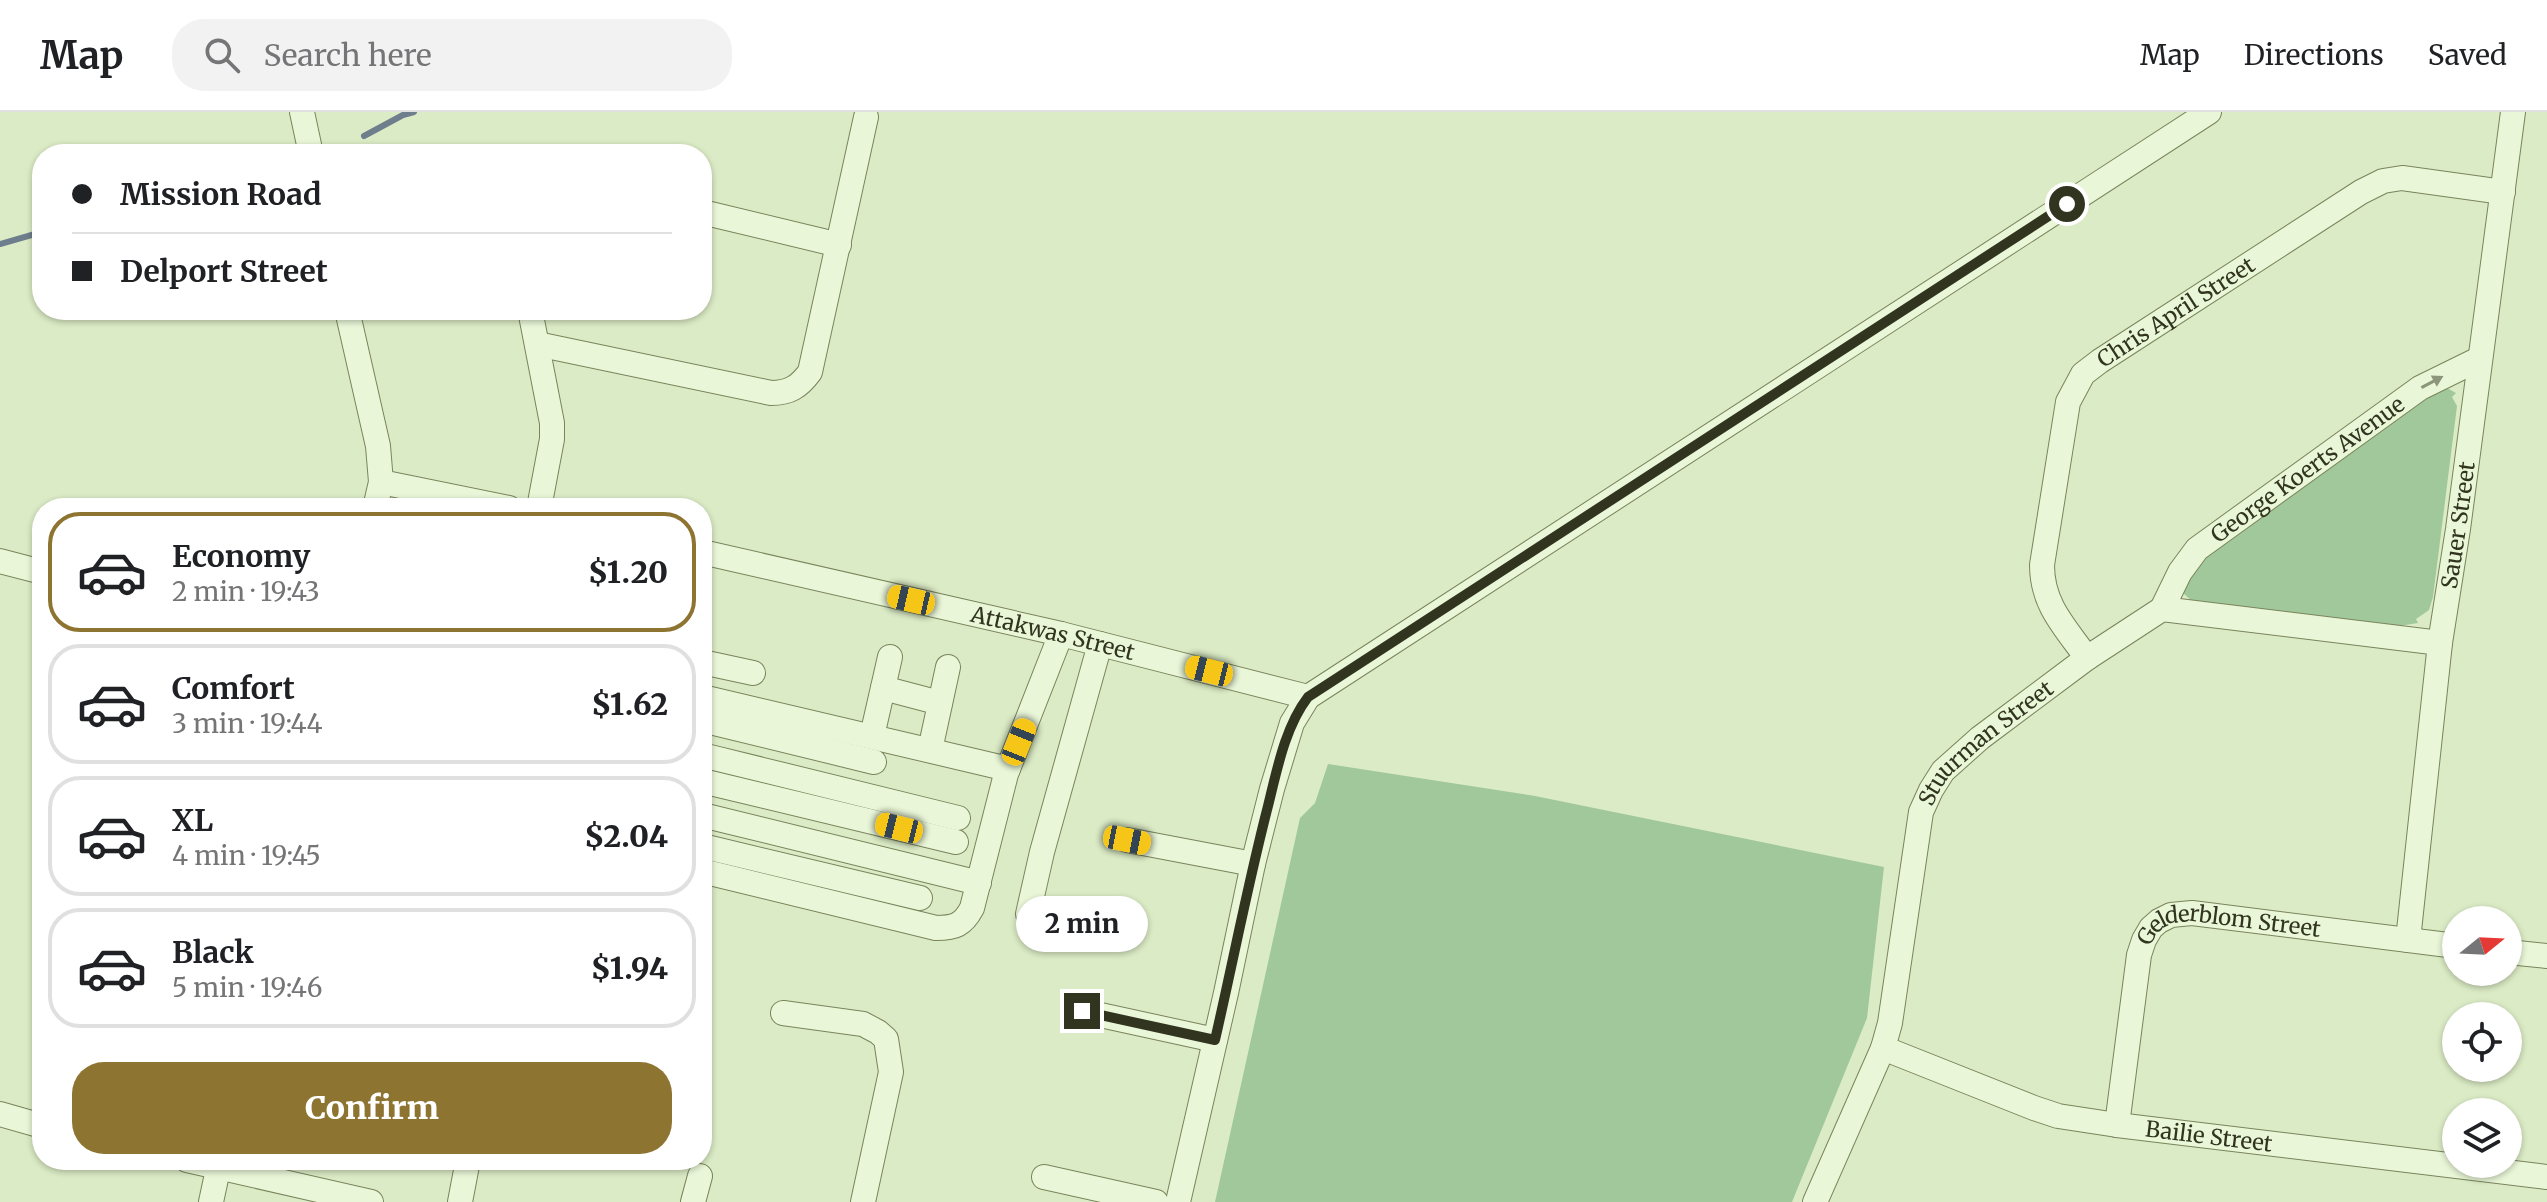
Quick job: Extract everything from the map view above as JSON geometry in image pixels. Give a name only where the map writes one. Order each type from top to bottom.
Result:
[{"type":"street","points":[[302,112],[309,144]]},
{"type":"street","points":[[1178,1202],[1272,789],[1292,723],[1308,697],[2209,112]]},
{"type":"street","name":"Sauer Street","points":[[2408,940],[2440,643],[2513,112]]},
{"type":"street","points":[[537,344],[771,393],[795,389],[810,372],[866,117]]},
{"type":"street","name":"Chris April Street","points":[[2087,658],[2049,604],[2042,582],[2042,565],[2068,402],[2083,374],[2361,192],[2383,181],[2402,178],[2503,192]]},
{"type":"street","points":[[712,214],[839,245]]},
{"type":"street","points":[[349,320],[378,446],[381,482],[377,498]]},
{"type":"street","points":[[532,320],[552,423],[541,498]]},
{"type":"street","name":"George Koerts Avenue","points":[[2162,609],[2180,572],[2197,549],[2420,388],[2479,359]]},
{"type":"street","points":[[381,482],[460,498]]},
{"type":"street","name":"Attakwas Street","points":[[712,554],[1061,634],[1308,697]]},
{"type":"street","points":[[0,561],[32,569]]},
{"type":"street","points":[[2162,609],[2440,643]]},
{"type":"street","name":"Stuurman Street","points":[[1815,1202],[1883,1048],[1890,1023],[1921,812],[1931,790],[1943,771],[1980,738],[2087,658],[2162,609]]},
{"type":"street","points":[[712,851],[827,902],[936,928],[960,925],[967,918],[979,883],[1008,769],[1061,634]]},
{"type":"street","points":[[1028,914],[1053,808],[1100,644]]},
{"type":"street","points":[[872,736],[890,657]]},
{"type":"street","points":[[712,664],[753,673]]},
{"type":"street","points":[[930,750],[948,667]]},
{"type":"street","points":[[883,688],[940,703]]},
{"type":"street","points":[[712,701],[874,762]]},
{"type":"street","points":[[712,721],[872,736],[1008,769]]},
{"type":"street","points":[[764,874],[796,730]]},
{"type":"street","points":[[712,759],[784,789]]},
{"type":"street","points":[[712,782],[784,789],[880,811],[958,818]]},
{"type":"street","points":[[880,811],[956,842]]},
{"type":"street","points":[[870,855],[880,811]]},
{"type":"street","points":[[712,817],[979,883]]},
{"type":"street","points":[[1127,840],[1253,864]]},
{"type":"street","points":[[827,902],[840,848]]},
{"type":"street","points":[[712,871],[833,877],[920,898]]},
{"type":"street","name":"Gelderblom Street","points":[[2117,1125],[2139,955],[2151,928],[2159,921],[2171,915],[2192,913],[2442,944]]},
{"type":"street","points":[[2522,953],[2547,956]]},
{"type":"street","points":[[1082,1011],[1215,1040]]},
{"type":"street","points":[[783,1013],[863,1024],[886,1039],[891,1072],[863,1202]]},
{"type":"street","name":"Bailie Street","points":[[1883,1048],[2058,1116],[2547,1177]]},
{"type":"street","points":[[0,1114],[32,1123]]},
{"type":"street","points":[[211,1202],[219,1170]]},
{"type":"street","points":[[244,1170],[371,1202]]},
{"type":"street","points":[[460,1202],[466,1170]]},
{"type":"street","points":[[693,1202],[700,1176]]},
{"type":"street","points":[[1044,1177],[1156,1202]]},
{"type":"green space","points":[[2445,387],[2456,393],[2452,397],[2457,406],[2433,597],[2429,610],[2416,619],[2418,623],[2399,626],[2193,602],[2184,594],[2183,588],[2202,559],[2429,392]]},
{"type":"green space","points":[[1328,764],[1535,796],[1884,867],[1867,1018],[1792,1202],[1215,1202],[1300,818],[1315,803]]},
{"type":"waterway","points":[[364,136],[414,112]]},
{"type":"waterway","points":[[0,244],[32,235]]},
{"type":"route","points":[[1082,1011],[1215,1040],[1272,789],[1292,723],[1308,697],[2067,204]]}]
